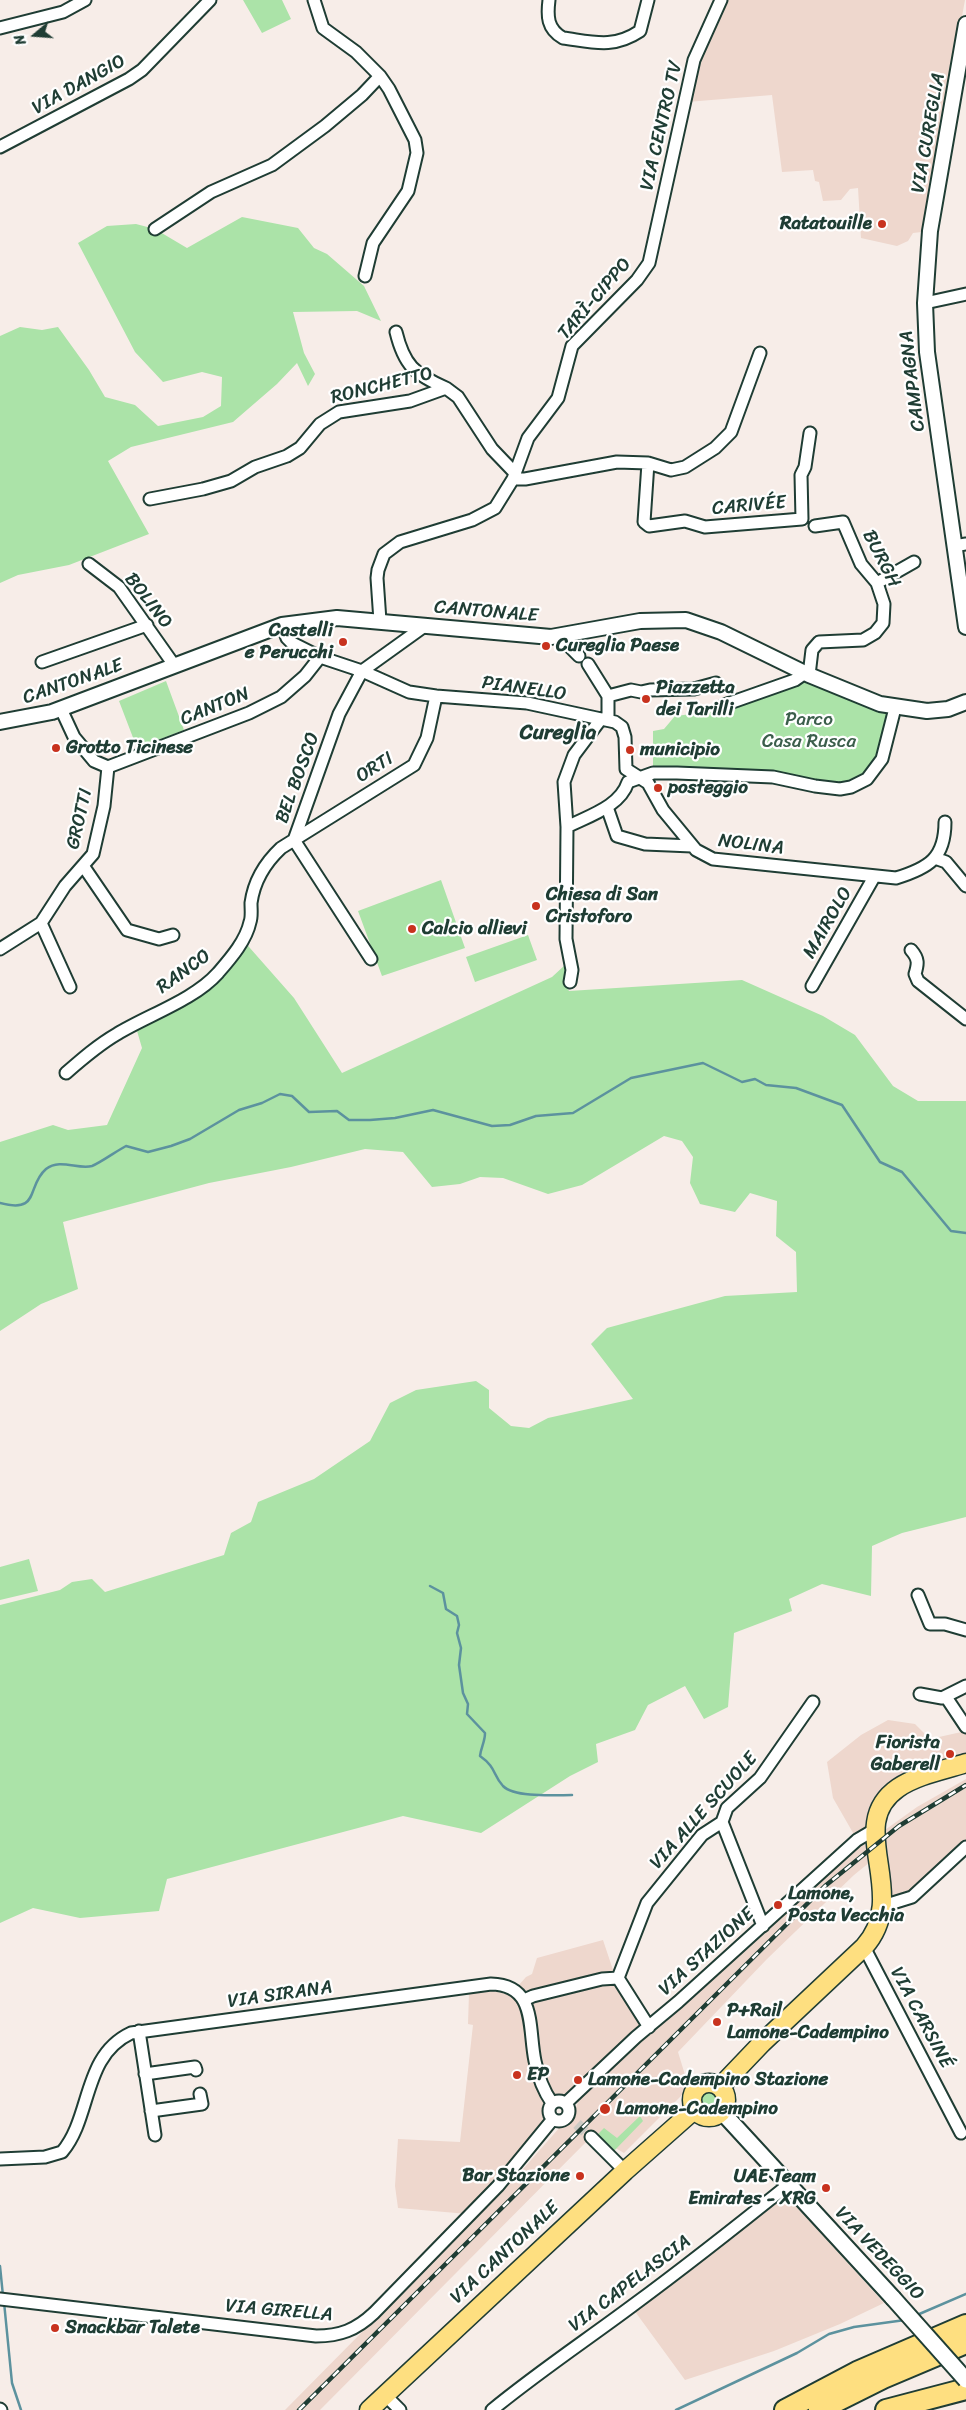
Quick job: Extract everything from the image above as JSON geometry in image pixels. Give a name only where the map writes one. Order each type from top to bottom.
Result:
[{"type":"highway","points":[[786,2410],[864,2369],[966,2325]]},
{"type":"highway","points":[[819,2410],[898,2371],[966,2343]]},
{"type":"highway","points":[[886,2410],[966,2389]]},
{"type":"main road","points":[[720,2087],[762,2043],[864,1947],[877,1930],[883,1906],[874,1830],[886,1798],[899,1787],[966,1763]]},
{"type":"main road","points":[[711,2083],[720,2087],[726,2097],[726,2105],[722,2112],[709,2118],[700,2116],[694,2110],[691,2098],[697,2087],[711,2083]]},
{"type":"main road","name":"VIA CANTONALE","points":[[369,2410],[625,2171],[694,2110]]},
{"type":"main road","name":"VIA VEDEGGIO","points":[[722,2112],[966,2380]]},
{"type":"street","points":[[0,28],[64,12],[85,0]]},
{"type":"street","name":"VIA DANGIO","points":[[0,147],[129,79],[142,70],[210,0]]},
{"type":"street","points":[[314,0],[323,28],[356,52],[380,76],[389,89],[415,140],[417,153],[408,191],[372,243],[365,276]]},
{"type":"street","points":[[549,0],[547,16],[556,34],[563,38],[612,44],[627,39],[640,31],[648,0]]},
{"type":"street","name":"VIA CENTRO TV","points":[[649,263],[694,60],[721,0]]},
{"type":"street","name":"VIA CUREGLIA","points":[[929,249],[930,231],[966,24]]},
{"type":"street","points":[[155,229],[211,192],[272,165],[325,126],[362,95],[380,76]]},
{"type":"street","name":"CAMPAGNA","points":[[929,249],[925,303],[927,352],[960,545],[966,627]]},
{"type":"street","name":"TARÌ-CIPPO","points":[[380,620],[377,578],[384,554],[400,542],[482,516],[495,508],[514,476],[528,438],[558,398],[572,346],[637,280],[649,263]]},
{"type":"street","points":[[925,303],[966,294]]},
{"type":"street","points":[[396,332],[401,354],[406,361],[428,380],[446,388]]},
{"type":"street","points":[[514,476],[525,480],[617,462],[648,463],[666,469],[681,469],[716,448],[735,426],[760,353]]},
{"type":"street","name":"RONCHETTO","points":[[150,499],[203,489],[231,481],[251,468],[286,456],[300,448],[320,424],[339,412],[410,401],[446,388],[455,393],[492,448],[514,476]]},
{"type":"street","name":"CARIVÉE","points":[[648,463],[644,522],[650,526],[686,521],[705,528],[802,519],[801,475],[805,466],[810,433]]},
{"type":"street","name":"BURGH","points":[[807,674],[812,650],[819,642],[863,640],[875,633],[883,623],[884,604],[877,584],[861,564],[843,522],[815,526]]},
{"type":"street","points":[[877,584],[914,562]]},
{"type":"street","name":"BOLINO","points":[[89,564],[119,587],[174,665]]},
{"type":"street","name":"CANTONALE","points":[[0,722],[31,718],[61,709],[282,626],[337,618],[559,636],[640,621],[686,620],[721,632],[807,674],[870,700],[895,708],[934,711],[966,702]]},
{"type":"street","points":[[42,662],[147,625]]},
{"type":"street","name":"BEL BOSCO","points":[[371,959],[294,840],[340,714],[362,672],[426,625]]},
{"type":"street","name":"PIANELLO","points":[[282,626],[292,643],[320,657],[409,692],[527,703],[604,719]]},
{"type":"street","points":[[559,636],[584,659],[599,678],[608,696],[604,719],[574,755],[564,782],[567,827],[566,939],[572,970],[570,982]]},
{"type":"street","name":"CANTON","points":[[108,767],[249,713],[282,697],[305,676],[320,657]]},
{"type":"street","points":[[724,705],[807,674]]},
{"type":"street","points":[[608,696],[631,690],[641,692],[694,689],[716,683]]},
{"type":"street","name":"ORTI","points":[[294,840],[414,765],[427,738],[436,696]]},
{"type":"street","points":[[567,827],[607,807],[624,792],[628,782],[653,773],[677,772],[773,777],[840,789],[851,787],[867,779],[882,759],[895,708]]},
{"type":"street","name":"GROTTI","points":[[0,949],[41,923],[65,886],[84,867],[93,854],[104,806],[108,767],[94,761],[74,737],[61,709]]},
{"type":"street","name":"NOLINA","points":[[604,719],[622,727],[625,737],[626,769],[648,783],[663,810],[700,854],[713,859],[896,878],[912,873],[935,858]]},
{"type":"street","points":[[607,807],[617,836],[645,844],[692,846]]},
{"type":"street","points":[[946,822],[944,844],[935,858],[946,862],[966,886]]},
{"type":"street","name":"RANCO","points":[[66,1073],[91,1051],[117,1034],[174,1004],[216,976],[232,957],[250,923],[251,902],[261,872],[269,859],[294,840]]},
{"type":"street","points":[[84,867],[126,930],[159,939],[173,936]]},
{"type":"street","name":"MAIROLO","points":[[812,986],[874,877]]},
{"type":"street","points":[[41,923],[70,987]]},
{"type":"street","points":[[911,950],[917,957],[918,964],[915,974],[918,981],[966,1019]]},
{"type":"street","points":[[918,1596],[930,1624],[945,1624],[966,1630]]},
{"type":"street","points":[[920,1694],[946,1697],[966,1686]]},
{"type":"street","points":[[946,1697],[966,1727]]},
{"type":"street","name":"VIA ALLE SCUOLE","points":[[618,1978],[647,1903],[702,1835],[722,1822],[727,1808],[760,1778],[814,1702]]},
{"type":"street","points":[[722,1822],[763,1926]]},
{"type":"street","name":"VIA STAZIONE","points":[[566,2104],[857,1840],[874,1830]]},
{"type":"street","points":[[883,1906],[912,1897],[966,1847]]},
{"type":"street","name":"VIA CARSINÉ","points":[[864,1947],[961,2133]]},
{"type":"street","points":[[552,2103],[557,2101],[566,2104],[569,2111],[567,2116],[562,2120],[553,2119],[549,2111],[552,2103],[538,2075],[529,2016],[524,2000],[532,1996],[593,1981],[618,1978],[649,2027]]},
{"type":"street","name":"VIA SIRANA","points":[[0,2159],[45,2157],[62,2152],[83,2109],[100,2062],[109,2049],[122,2037],[139,2031],[490,1984],[506,1985],[517,1992],[524,2000]]},
{"type":"street","points":[[139,2031],[155,2135]]},
{"type":"street","points":[[146,2074],[195,2067],[196,2070]]},
{"type":"street","points":[[151,2111],[202,2104],[200,2094]]},
{"type":"street","points":[[567,2116],[577,2124]]},
{"type":"street","name":"VIA GIRELLA","points":[[3,2299],[316,2336],[347,2332],[359,2326],[374,2313],[472,2214],[553,2119]]},
{"type":"street","points":[[591,2137],[625,2171]]},
{"type":"street","name":"VIA CAPELASCIA","points":[[492,2410],[527,2381],[684,2267],[788,2184]]},
{"type":"street","points":[[386,2394],[400,2410]]},
{"type":"shaded area","points":[[723,0],[965,0],[937,153],[930,231],[913,233],[908,241],[897,246],[861,238],[858,188],[850,189],[841,200],[823,201],[819,182],[815,181],[813,170],[782,172],[772,95],[687,102],[695,62]]},
{"type":"shaded area","points":[[888,1720],[915,1724],[930,1739],[966,1731],[966,1759],[902,1780],[870,1826],[856,1838],[833,1798],[827,1762],[861,1735]]},
{"type":"shaded area","points":[[966,1779],[966,1847],[912,1897],[883,1906],[870,1862],[854,1875],[767,1959],[678,2052],[689,2088],[624,2153],[593,2135],[320,2410],[285,2410],[524,2168],[575,2110],[582,2091],[859,1845],[864,1845],[917,1807]]},
{"type":"shaded area","points":[[603,1940],[617,1982],[645,2026],[564,2096],[553,2097],[546,2102],[543,2120],[468,2214],[398,2208],[395,2186],[398,2139],[460,2142],[473,2025],[468,2024],[469,1993],[489,1990],[510,1995],[526,1977],[532,1974],[537,1958]]},
{"type":"shaded area","points":[[784,2193],[884,2303],[840,2324],[774,2351],[685,2380],[631,2306]]},
{"type":"green space","points":[[243,0],[282,0],[291,19],[262,33]]},
{"type":"green space","points":[[242,217],[298,228],[314,248],[327,254],[364,286],[381,321],[357,311],[293,312],[304,353],[315,374],[308,386],[297,363],[277,384],[233,422],[131,447],[108,461],[149,534],[69,565],[18,575],[0,583],[0,336],[20,327],[42,330],[58,327],[89,370],[105,397],[135,405],[158,426],[203,417],[221,406],[222,377],[202,372],[163,382],[135,352],[78,243],[107,226],[136,224],[155,229],[187,248]]},
{"type":"green space","name":"Parco Casa Rusca","points":[[805,673],[895,708],[887,745],[860,784],[815,786],[653,773],[653,731],[664,729],[675,716],[718,711]]},
{"type":"green space","points":[[166,681],[184,730],[137,748],[119,701]]},
{"type":"green space","name":"Calcio allievi","points":[[441,880],[465,948],[382,976],[358,911]]},
{"type":"green space","points":[[528,935],[537,960],[475,982],[466,957]]},
{"type":"green space","points":[[242,939],[294,998],[342,1073],[552,977],[565,965],[570,971],[564,982],[569,991],[742,980],[823,1016],[855,1035],[893,1086],[918,1101],[966,1101],[966,1517],[902,1533],[872,1546],[871,1596],[822,1584],[789,1599],[792,1611],[734,1633],[728,1707],[704,1719],[685,1686],[648,1705],[635,1730],[596,1744],[598,1762],[570,1776],[481,1833],[403,1816],[167,1879],[159,1911],[80,1918],[33,1908],[0,1923],[0,1605],[60,1590],[72,1582],[92,1579],[105,1592],[224,1555],[231,1533],[251,1522],[258,1502],[314,1479],[370,1441],[390,1403],[416,1390],[476,1381],[489,1390],[489,1408],[511,1426],[529,1428],[548,1418],[633,1399],[591,1344],[607,1328],[725,1296],[797,1292],[796,1252],[776,1236],[777,1201],[750,1193],[735,1212],[700,1204],[690,1183],[693,1157],[682,1141],[664,1136],[582,1185],[548,1194],[503,1178],[480,1177],[460,1184],[432,1187],[403,1152],[365,1149],[291,1167],[209,1183],[63,1222],[78,1289],[41,1304],[0,1331],[0,1142],[53,1125],[68,1130],[107,1125],[142,1048],[135,1024],[198,989]]},
{"type":"green space","points":[[29,1559],[38,1591],[0,1600],[0,1567]]},
{"type":"green space","points":[[709,2090],[716,2093],[719,2100],[716,2107],[709,2110],[702,2107],[699,2100],[702,2093]]},
{"type":"green space","points":[[640,2116],[643,2121],[614,2151],[602,2141],[598,2134],[604,2128],[617,2138]]},
{"type":"waterway","points":[[0,1203],[22,1205],[27,1202],[40,1176],[51,1166],[57,1164],[81,1167],[92,1166],[126,1146],[148,1152],[171,1146],[190,1139],[239,1110],[262,1103],[280,1094],[292,1096],[309,1112],[337,1111],[349,1120],[395,1118],[433,1110],[492,1126],[510,1125],[536,1116],[573,1113],[631,1078],[703,1063],[742,1082],[755,1079],[766,1085],[796,1088],[842,1105],[880,1162],[902,1172],[951,1231],[966,1233]]},
{"type":"waterway","points":[[430,1586],[443,1593],[446,1609],[457,1616],[459,1625],[457,1633],[461,1648],[459,1665],[463,1693],[468,1704],[467,1714],[485,1733],[480,1756],[489,1764],[503,1786],[509,1790],[536,1795],[572,1795]]},
{"type":"waterway","points":[[0,2266],[3,2296]]},
{"type":"waterway","points":[[917,2315],[966,2294]]},
{"type":"waterway","points":[[4,2302],[12,2383],[21,2410]]},
{"type":"waterway","points":[[676,2410],[797,2353],[829,2334],[854,2327],[905,2320]]},
{"type":"tunnel","points":[[577,2124],[591,2137]]},
{"type":"railway","points":[[299,2410],[825,1886],[899,1826],[966,1785]]},
{"type":"place","name":"Ratatouille","points":[[882,224]]},
{"type":"place","name":"Castelli e Perucchi","points":[[343,642]]},
{"type":"place","name":"Cureglia Paese","points":[[546,646]]},
{"type":"place","name":"Piazzetta dei Tarilli","points":[[646,699]]},
{"type":"place","name":"Grotto Ticinese","points":[[56,748]]},
{"type":"place","name":"municipio","points":[[630,750]]},
{"type":"place","name":"posteggio","points":[[658,788]]},
{"type":"place","name":"Chiesa di San Cristoforo","points":[[536,906]]},
{"type":"place","name":"Calcio allievi","points":[[412,929]]},
{"type":"place","name":"Fiorista Gaberell","points":[[950,1754]]},
{"type":"place","name":"Lamone, Posta Vecchia","points":[[778,1905]]},
{"type":"place","name":"P+Rail Lamone-Cadempino","points":[[717,2022]]},
{"type":"place","name":"EP","points":[[517,2075]]},
{"type":"place","name":"Lamone-Cadempino Stazione","points":[[578,2080]]},
{"type":"place","name":"Lamone-Cadempino","points":[[605,2109]]},
{"type":"place","name":"Bar Stazione","points":[[580,2176]]},
{"type":"place","name":"UAE Team Emirates - XRG","points":[[826,2188]]},
{"type":"place","name":"Snackbar Talete","points":[[55,2328]]},
{"type":"district","name":"Cureglia","points":[[558,734]]}]
